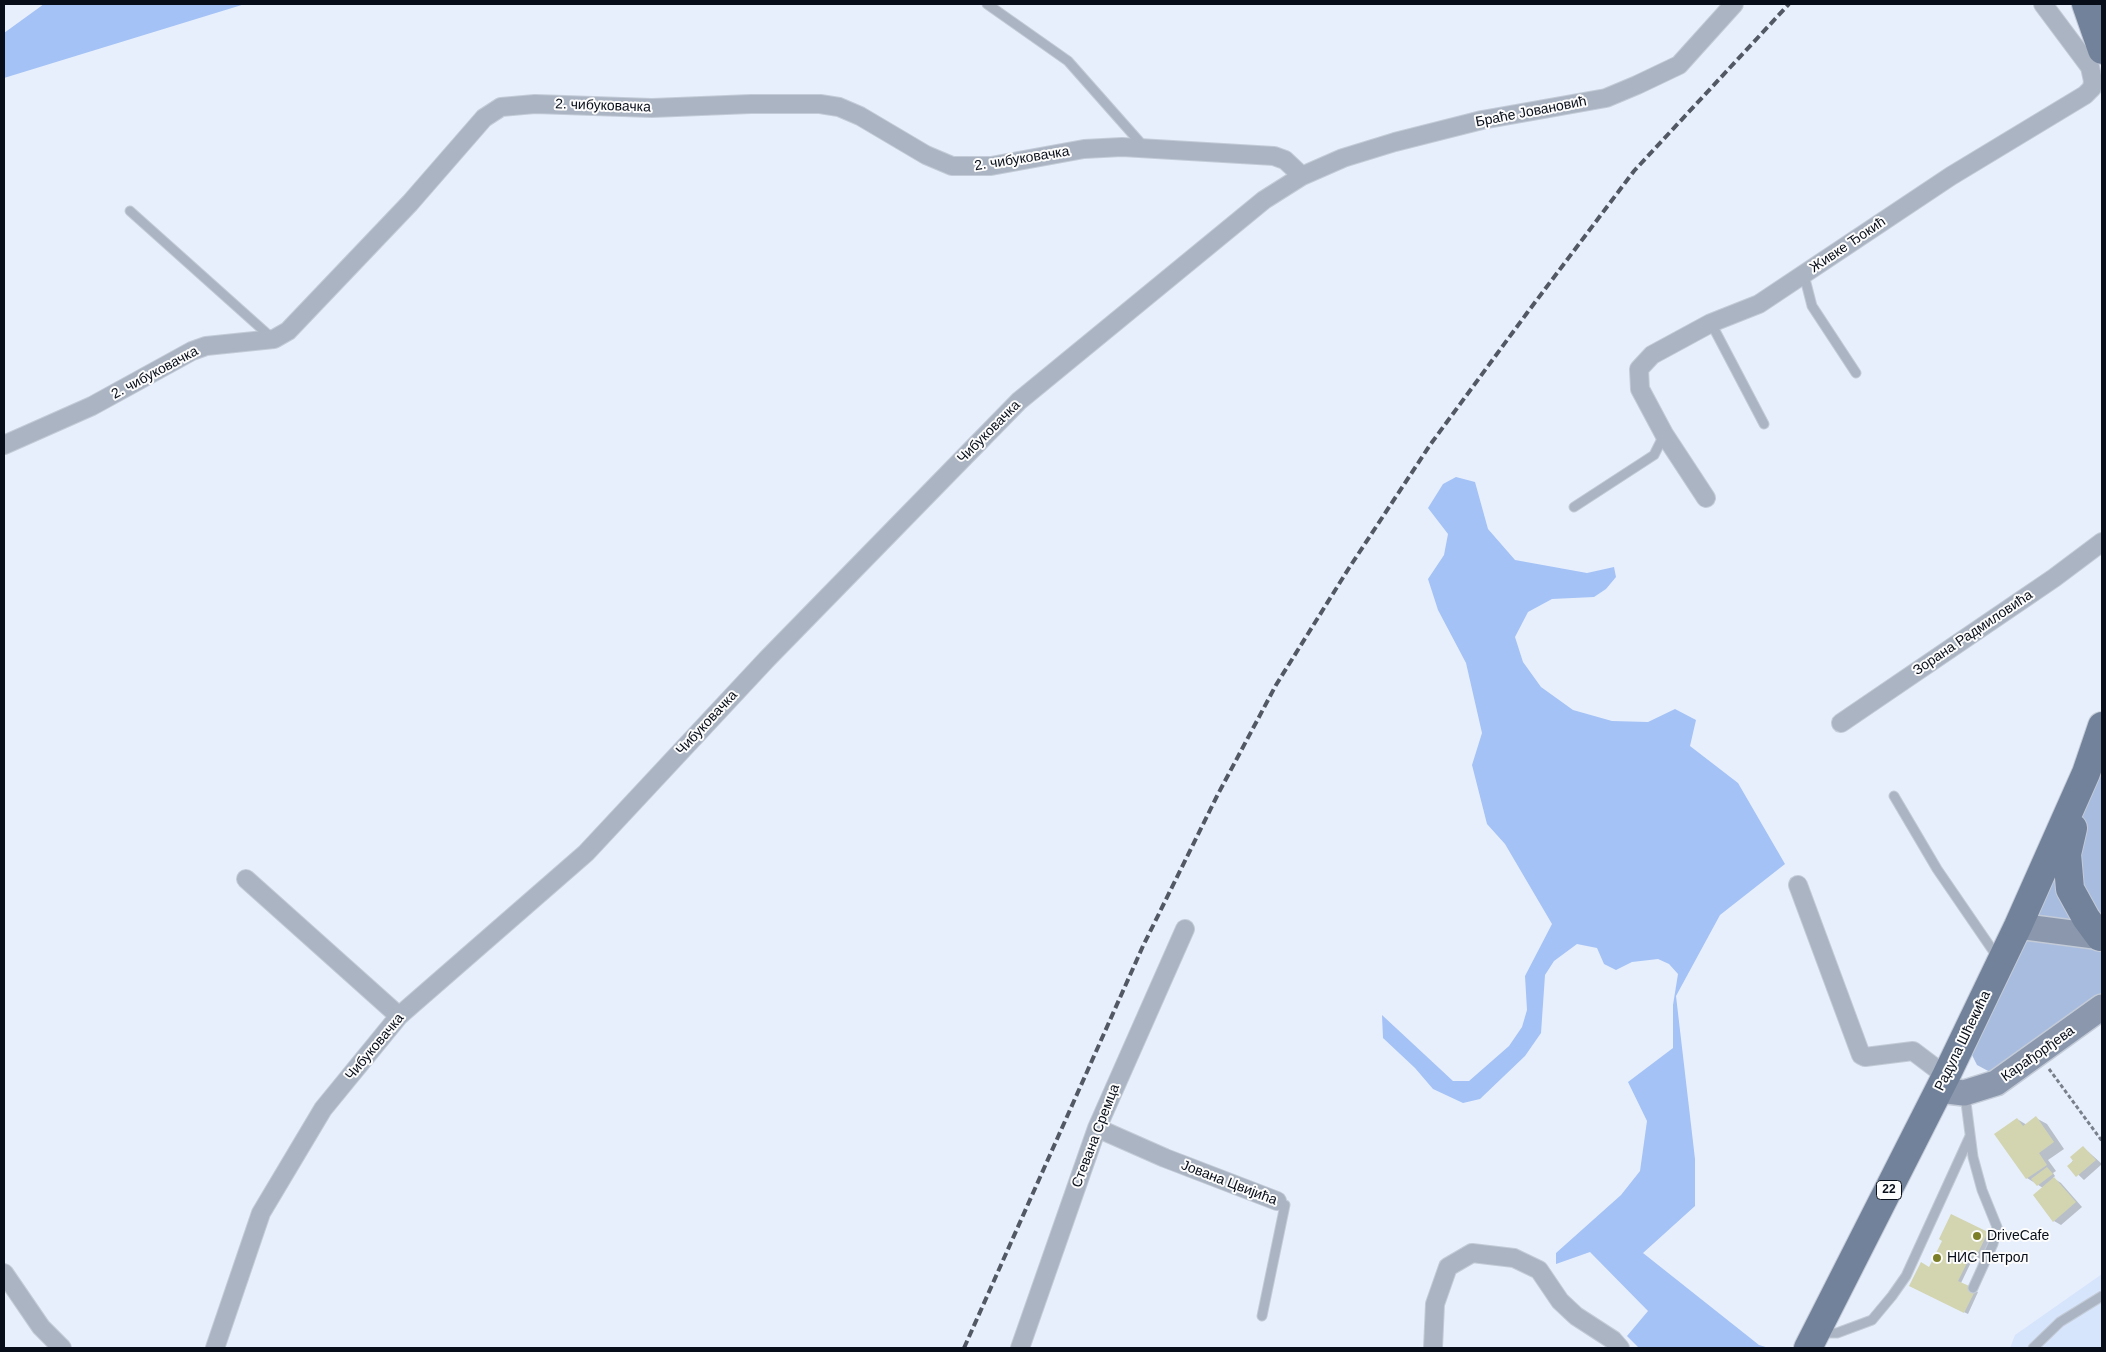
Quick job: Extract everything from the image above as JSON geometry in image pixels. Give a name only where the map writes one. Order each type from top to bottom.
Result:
[{"type":"main road","points":[[2086,4],[2102,50]]},
{"type":"main road","name":"Радула Шћекића","points":[[1812,1341],[1950,1086],[2001,962],[2086,773],[2102,726]]},
{"type":"main road","points":[[2086,773],[2086,789],[2068,846],[2067,873],[2073,895],[2101,937]]},
{"type":"street","name":"Браће Јовановић","points":[[1302,176],[1343,158],[1395,142],[1482,120],[1614,94],[1679,65],[1734,4]]},
{"type":"street","name":"Живке Ђокић","points":[[1706,498],[1664,434],[1640,389],[1639,369],[1652,355],[1711,323],[1759,304],[1951,176],[2074,102],[2092,88],[2093,82],[2090,66],[2043,4]]},
{"type":"street","name":"2. чибуковачка","points":[[4,445],[92,406],[206,346],[274,339],[288,331],[410,203],[484,118],[501,107],[535,104],[652,108],[751,104],[820,104],[840,107],[860,116],[926,154],[952,166],[968,168],[991,166],[1084,149],[1145,148],[1274,156],[1285,160],[1302,176]]},
{"type":"street","name":"Чибуковачка","points":[[215,1348],[261,1213],[323,1109],[400,1016],[586,853],[767,659],[1020,401],[1264,200],[1302,176]]},
{"type":"street","name":"Зорана Радмиловића","points":[[1842,722],[2054,578],[2102,542]]},
{"type":"street","points":[[246,879],[400,1016]]},
{"type":"street","points":[[1798,885],[1861,1055],[1865,1057],[1913,1052],[1950,1086]]},
{"type":"street","points":[[2018,926],[2101,937]]},
{"type":"street","name":"Стевана Сремца","points":[[1020,1348],[1097,1128],[1185,929]]},
{"type":"street","name":"Карађорђева","points":[[1950,1086],[1996,1084],[2102,1007]]},
{"type":"street","name":"Јована Цвијића","points":[[1097,1128],[1165,1158],[1277,1201]]},
{"type":"street","points":[[1432,1348],[1435,1304],[1448,1267],[1472,1252],[1514,1258],[1539,1270],[1560,1302],[1576,1316],[1613,1340],[1620,1348]]},
{"type":"street","points":[[4,1273],[41,1327],[62,1348]]},
{"type":"lane","points":[[987,4],[1068,61],[1145,148]]},
{"type":"lane","points":[[130,211],[274,339]]},
{"type":"lane","points":[[1804,275],[1812,306],[1856,373]]},
{"type":"lane","points":[[1711,323],[1764,424]]},
{"type":"lane","points":[[1574,506],[1654,456],[1664,434]]},
{"type":"lane","points":[[1894,796],[1937,869],[2001,962]]},
{"type":"lane","points":[[1950,1086],[1970,1136],[1982,1190],[1997,1227],[1993,1244],[1974,1288]]},
{"type":"lane","points":[[1812,1341],[1872,1320],[1910,1276],[1970,1136]]},
{"type":"lane","name":"Јована Цвијића","points":[[1262,1316],[1285,1205],[1277,1201]]},
{"type":"lane","points":[[2033,1348],[2060,1322],[2102,1296]]},
{"type":"path","points":[[2038,1055],[2102,1141]]},
{"type":"shaded area","points":[[44,4],[245,4],[4,78],[4,33]]},
{"type":"shaded area","points":[[1456,477],[1475,482],[1488,529],[1515,560],[1587,573],[1614,567],[1616,577],[1606,589],[1594,597],[1552,599],[1528,612],[1515,637],[1523,662],[1541,687],[1573,710],[1612,721],[1648,722],[1675,709],[1696,720],[1690,746],[1738,783],[1785,864],[1720,915],[1676,996],[1695,1159],[1695,1206],[1643,1253],[1759,1345],[1769,1348],[1639,1348],[1627,1336],[1648,1311],[1590,1252],[1556,1264],[1556,1253],[1621,1195],[1640,1171],[1647,1121],[1628,1082],[1673,1048],[1673,1005],[1678,974],[1669,964],[1658,959],[1632,962],[1616,970],[1604,964],[1597,948],[1577,944],[1554,961],[1545,975],[1541,1033],[1525,1056],[1480,1099],[1463,1103],[1433,1089],[1415,1068],[1383,1038],[1382,1015],[1453,1081],[1469,1081],[1509,1046],[1522,1027],[1527,1010],[1525,976],[1552,924],[1505,844],[1487,824],[1472,765],[1482,733],[1466,663],[1438,610],[1428,579],[1444,555],[1448,534],[1428,508],[1443,484]]},
{"type":"shaded area","points":[[2102,738],[2102,1007],[1992,1073],[1977,1065],[1971,1053]]},
{"type":"shaded area","points":[[2102,1274],[2102,1348],[2010,1348],[2015,1335]]},
{"type":"building","points":[[2036,1116],[2054,1142],[2039,1153],[2047,1165],[2026,1179],[1994,1134],[2017,1118],[2023,1126]]},
{"type":"building","points":[[2083,1146],[2096,1160],[2076,1177],[2067,1166],[2073,1161],[2070,1157]]},
{"type":"building","points":[[2047,1167],[2053,1174],[2037,1186],[2031,1179]]},
{"type":"building","points":[[2054,1177],[2076,1202],[2053,1222],[2033,1195]]},
{"type":"building","points":[[1951,1214],[1988,1232],[1976,1257],[1971,1255],[1958,1281],[1976,1289],[1964,1313],[1909,1286],[1921,1262],[1929,1267],[1942,1241],[1939,1239]]},
{"type":"railway","points":[[964,1348],[1143,946],[1217,796],[1276,685],[1349,568],[1430,445],[1527,313],[1634,171],[1789,4]]},
{"type":"place","name":"DriveCafe","points":[[1977,1236]]},
{"type":"place","name":"НИС Петрол","points":[[1937,1258]]}]
